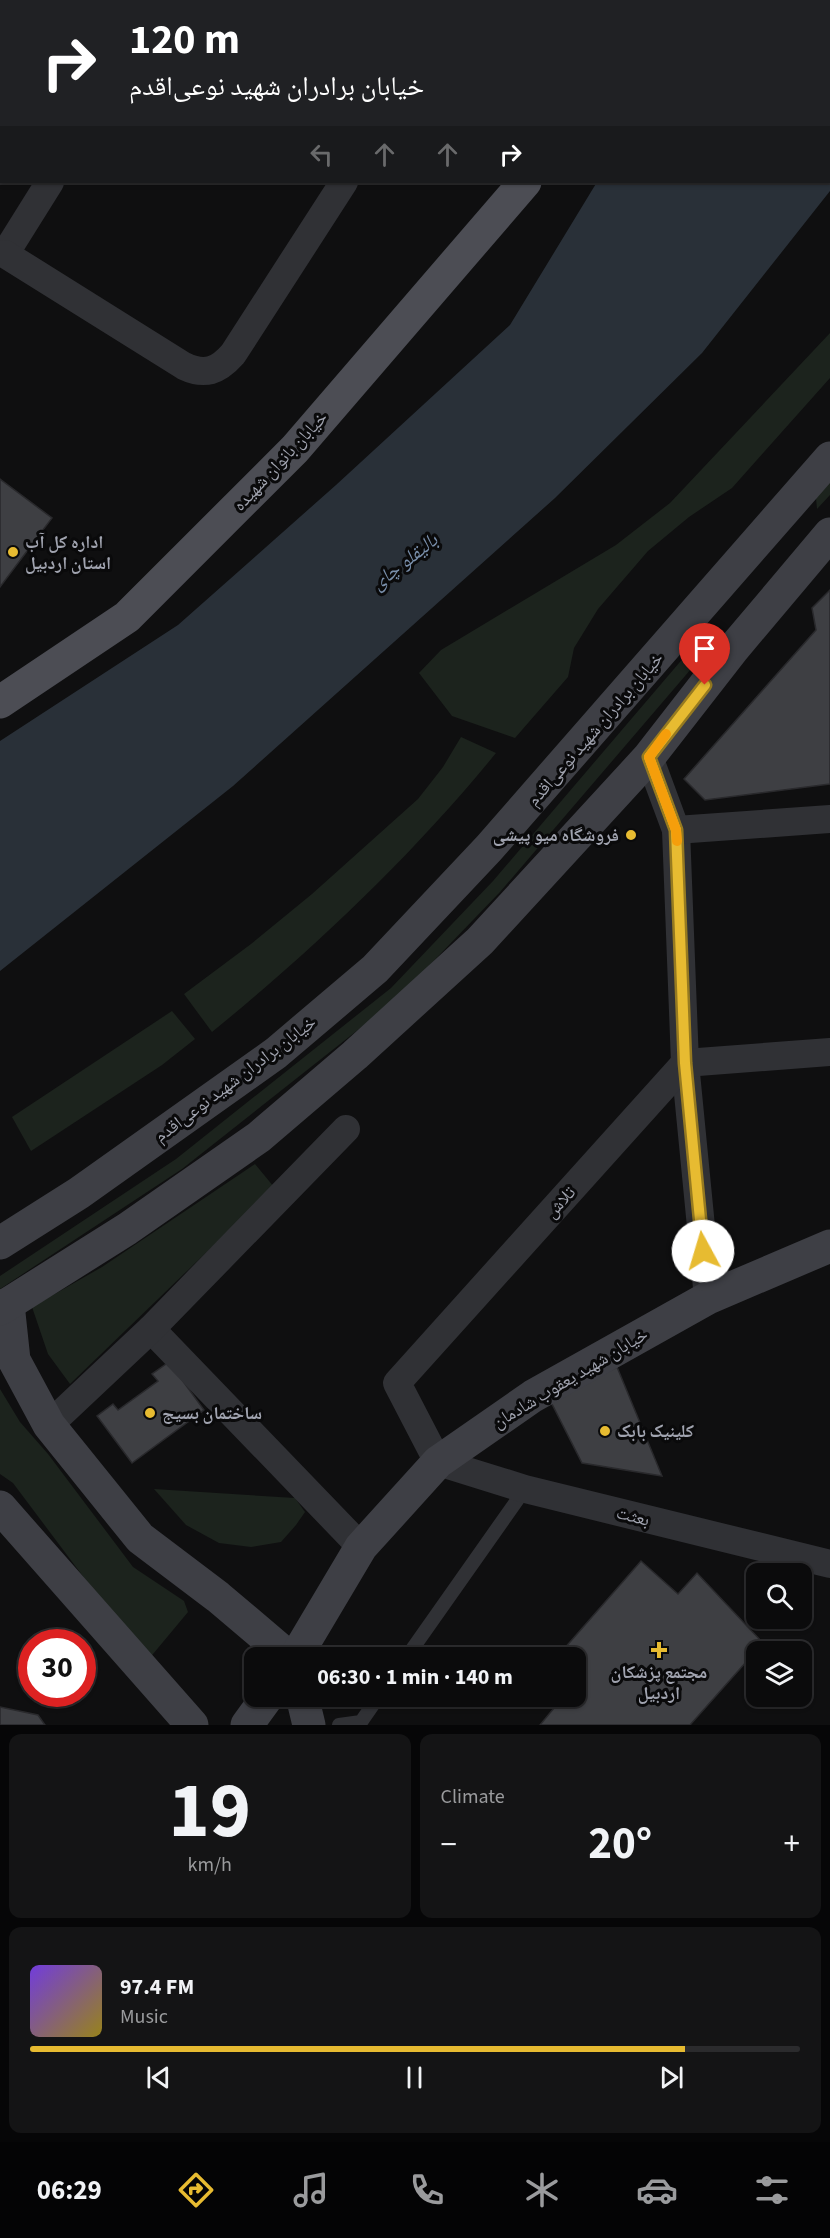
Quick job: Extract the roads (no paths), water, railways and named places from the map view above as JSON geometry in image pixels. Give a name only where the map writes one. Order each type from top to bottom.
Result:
[{"type":"main road","name":"خیابان بانوان شهیده","points":[[0,702],[127,617],[295,449],[524,183]]},
{"type":"main road","name":"خیابان برادران شهید نوعی‌اقدم","points":[[0,1244],[79,1193],[276,1053],[375,969],[489,848],[830,458]]},
{"type":"main road","points":[[277,1647],[218,1597],[140,1539],[49,1425],[14,1360],[4,1306],[128,1229],[259,1137],[338,1070],[480,941],[649,757],[733,649],[830,534]]},
{"type":"main road","points":[[692,617],[733,649]]},
{"type":"main road","name":"خیابان شهید یعقوب شادمان","points":[[302,1647],[361,1547],[438,1462],[533,1396],[708,1298],[830,1246]]},
{"type":"main road","points":[[0,1507],[192,1725]]},
{"type":"main road","points":[[247,1725],[260,1707]]},
{"type":"main road","points":[[305,1707],[309,1725]]},
{"type":"street","points":[[49,183],[2,252],[196,372],[223,366],[233,354],[343,183]]},
{"type":"street","points":[[649,757],[676,830],[685,1063],[708,1298]]},
{"type":"street","points":[[676,830],[830,819]]},
{"type":"street","points":[[685,1063],[830,1052]]},
{"type":"street","name":"تلاش","points":[[438,1462],[397,1383],[685,1063]]},
{"type":"street","points":[[49,1425],[151,1329],[346,1129]]},
{"type":"street","points":[[151,1329],[361,1547]]},
{"type":"street","name":"بعثت","points":[[438,1462],[525,1489],[830,1564]]},
{"type":"lane","points":[[414,1647],[525,1489]]},
{"type":"lane","points":[[339,1725],[361,1722],[371,1707]]},
{"type":"water","name":"بالیقلو چای","points":[[596,183],[830,183],[830,191],[702,353],[555,498],[233,786],[0,971],[0,741],[178,625],[336,485],[510,325]]},
{"type":"place","name":"اداره کل آب استان اردبیل","points":[[13,552]]},
{"type":"place","name":"فروشگاه میو پیشی","points":[[631,835]]},
{"type":"place","name":"ساختمان بسیج","points":[[150,1413]]},
{"type":"place","name":"کلینیک بابک","points":[[605,1431]]},
{"type":"place","name":"مجتمع پزشکان اردبیل","points":[[659,1650]]}]
